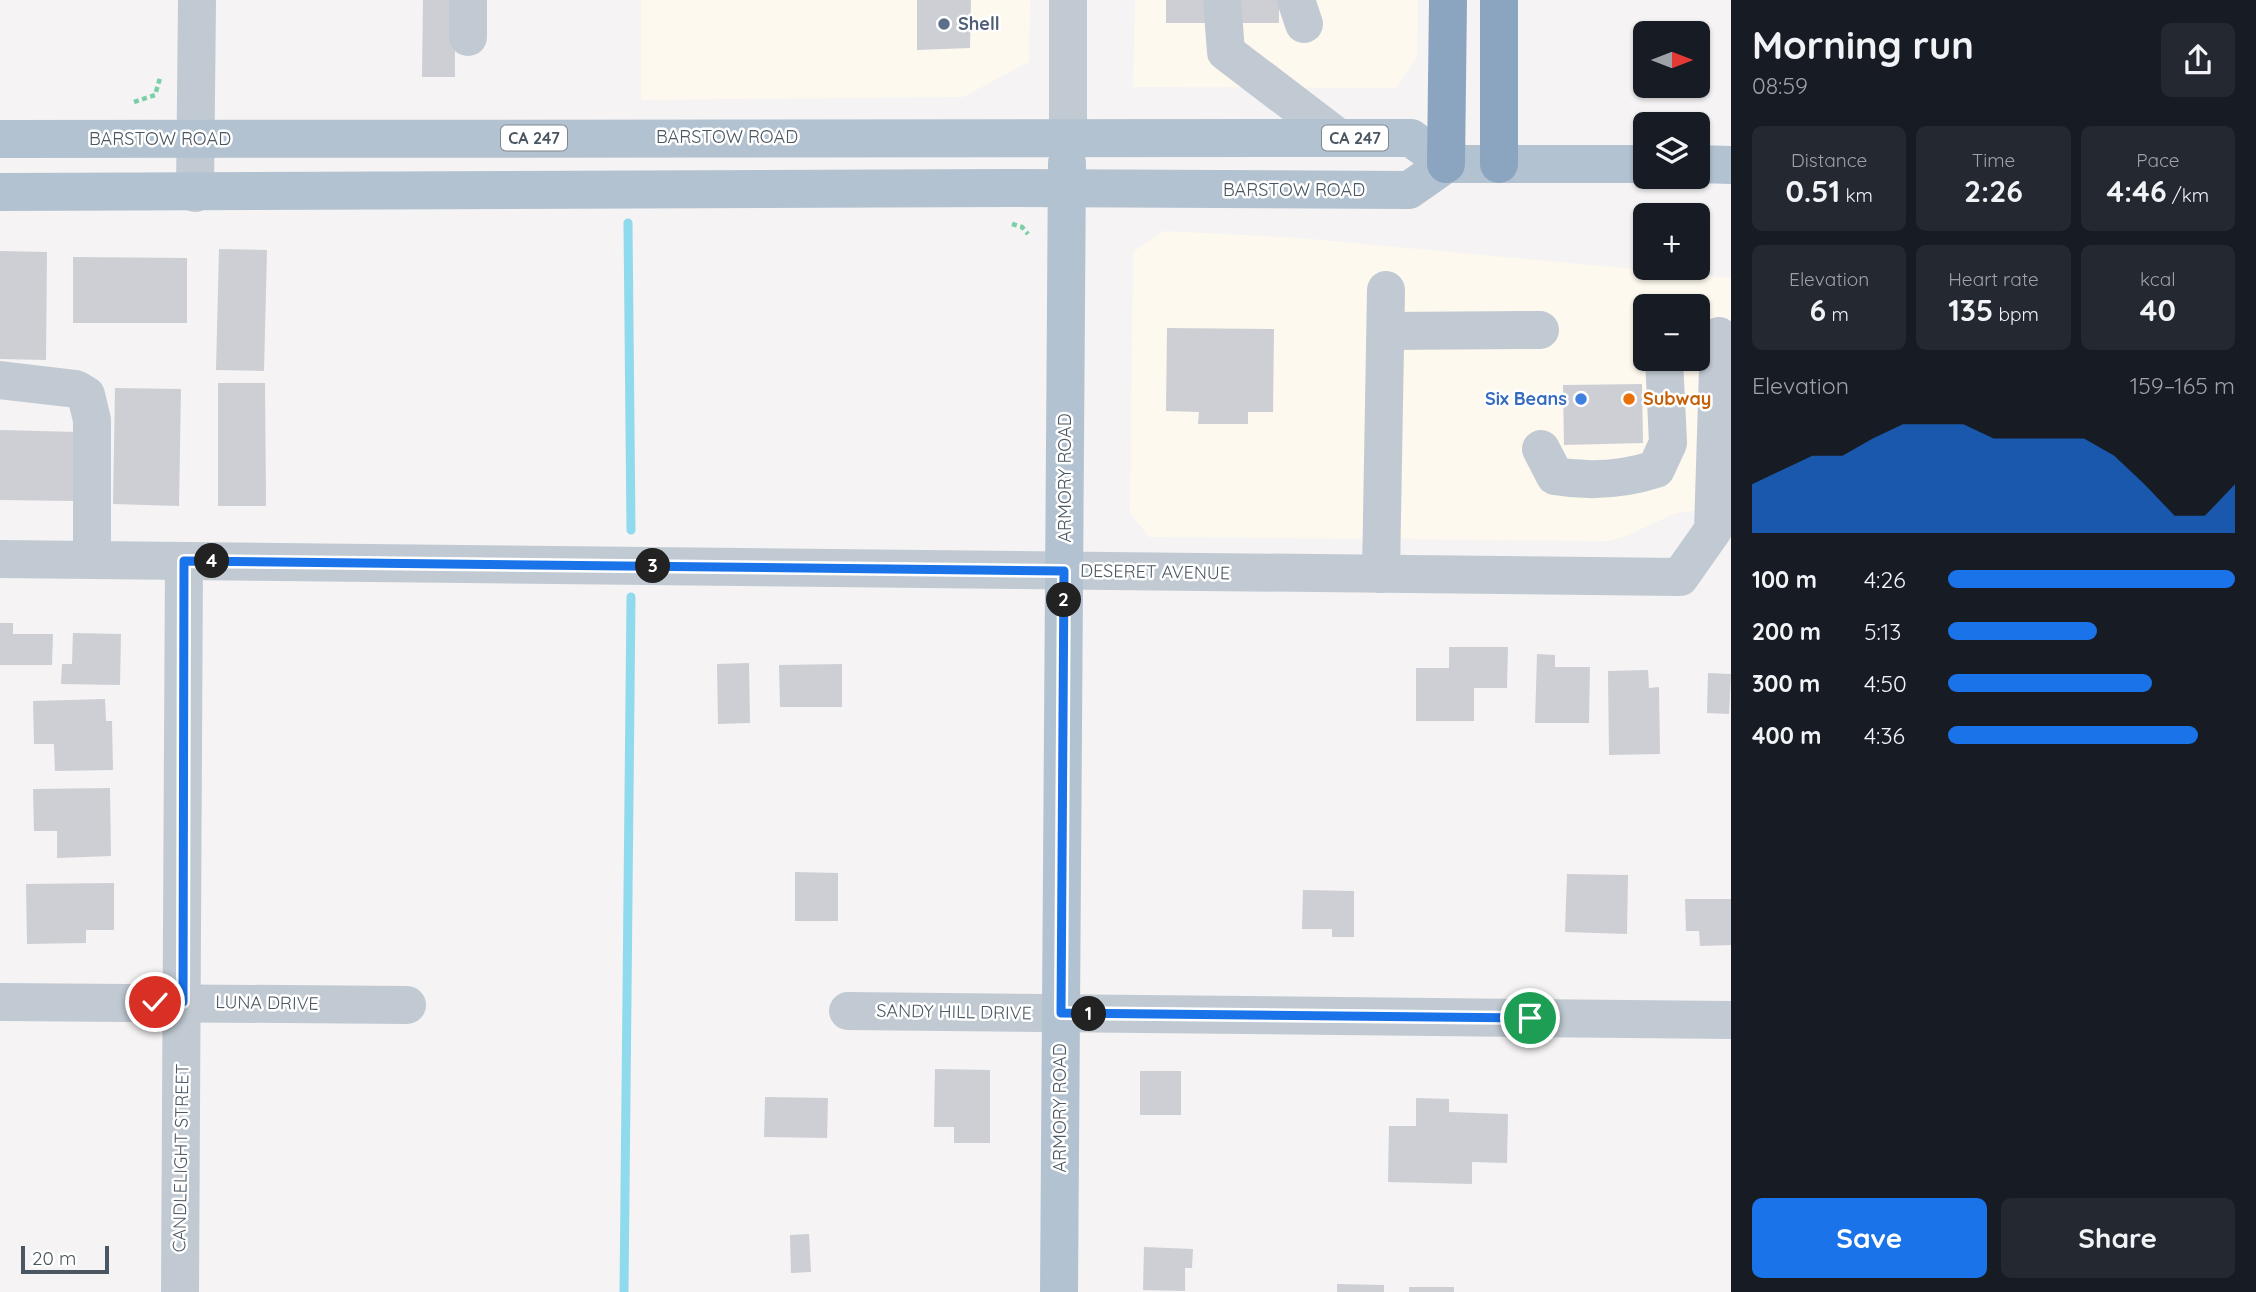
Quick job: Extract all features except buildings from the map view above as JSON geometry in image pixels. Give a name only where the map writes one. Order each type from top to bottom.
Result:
[{"type":"highway","points":[[1446,164],[1448,0]]},
{"type":"highway","points":[[1499,0],[1499,164]]},
{"type":"main road","name":"BARSTOW ROAD","points":[[0,139],[1068,136],[1411,138],[1446,164],[1409,190],[1067,188],[0,192]]},
{"type":"main road","name":"ARMORY ROAD","points":[[1059,1292],[1068,136]]},
{"type":"main road","points":[[1446,164],[1633,164]]},
{"type":"main road","points":[[1710,164],[1731,164]]},
{"type":"street","points":[[195,193],[197,0]]},
{"type":"street","points":[[468,0],[468,37]]},
{"type":"street","name":"ARMORY ROAD","points":[[1068,0],[1068,136]]},
{"type":"street","points":[[1223,0],[1226,52],[1339,138]]},
{"type":"street","points":[[1381,574],[1387,290]]},
{"type":"street","points":[[1386,331],[1540,330]]},
{"type":"street","name":"DESERET AVENUE","points":[[0,559],[1680,577],[1713,530],[1719,336]]},
{"type":"street","points":[[1541,449],[1555,476],[1580,481],[1627,478],[1656,469],[1668,443],[1665,371]]},
{"type":"street","points":[[0,380],[76,389],[86,395],[92,420],[92,560]]},
{"type":"street","name":"CANDLELIGHT STREET","points":[[180,1292],[184,561]]},
{"type":"street","name":"LUNA DRIVE","points":[[0,1002],[407,1005]]},
{"type":"street","name":"SANDY HILL DRIVE","points":[[848,1011],[1731,1020]]},
{"type":"path","points":[[122,103],[135,103],[155,95],[163,69]]},
{"type":"shaded area","points":[[641,0],[1030,0],[1029,62],[963,97],[641,100]]},
{"type":"shaded area","points":[[1135,0],[1418,0],[1417,57],[1396,88],[1133,87]]},
{"type":"shaded area","points":[[1164,231],[1300,238],[1633,269],[1633,280],[1710,280],[1710,276],[1731,278],[1731,532],[1715,518],[1694,511],[1676,513],[1624,537],[1608,541],[1149,537],[1130,513],[1133,252]]},
{"type":"waterway","points":[[628,223],[631,530]]},
{"type":"waterway","points":[[624,1292],[631,597]]},
{"type":"place","name":"Shell","points":[[944,24]]},
{"type":"place","name":"Six Beans","points":[[1581,399]]},
{"type":"place","name":"Subway","points":[[1629,399]]},
{"type":"route","points":[[155,1002],[183,1002],[184,561],[1064,571],[1061,1013],[1530,1018]]}]
